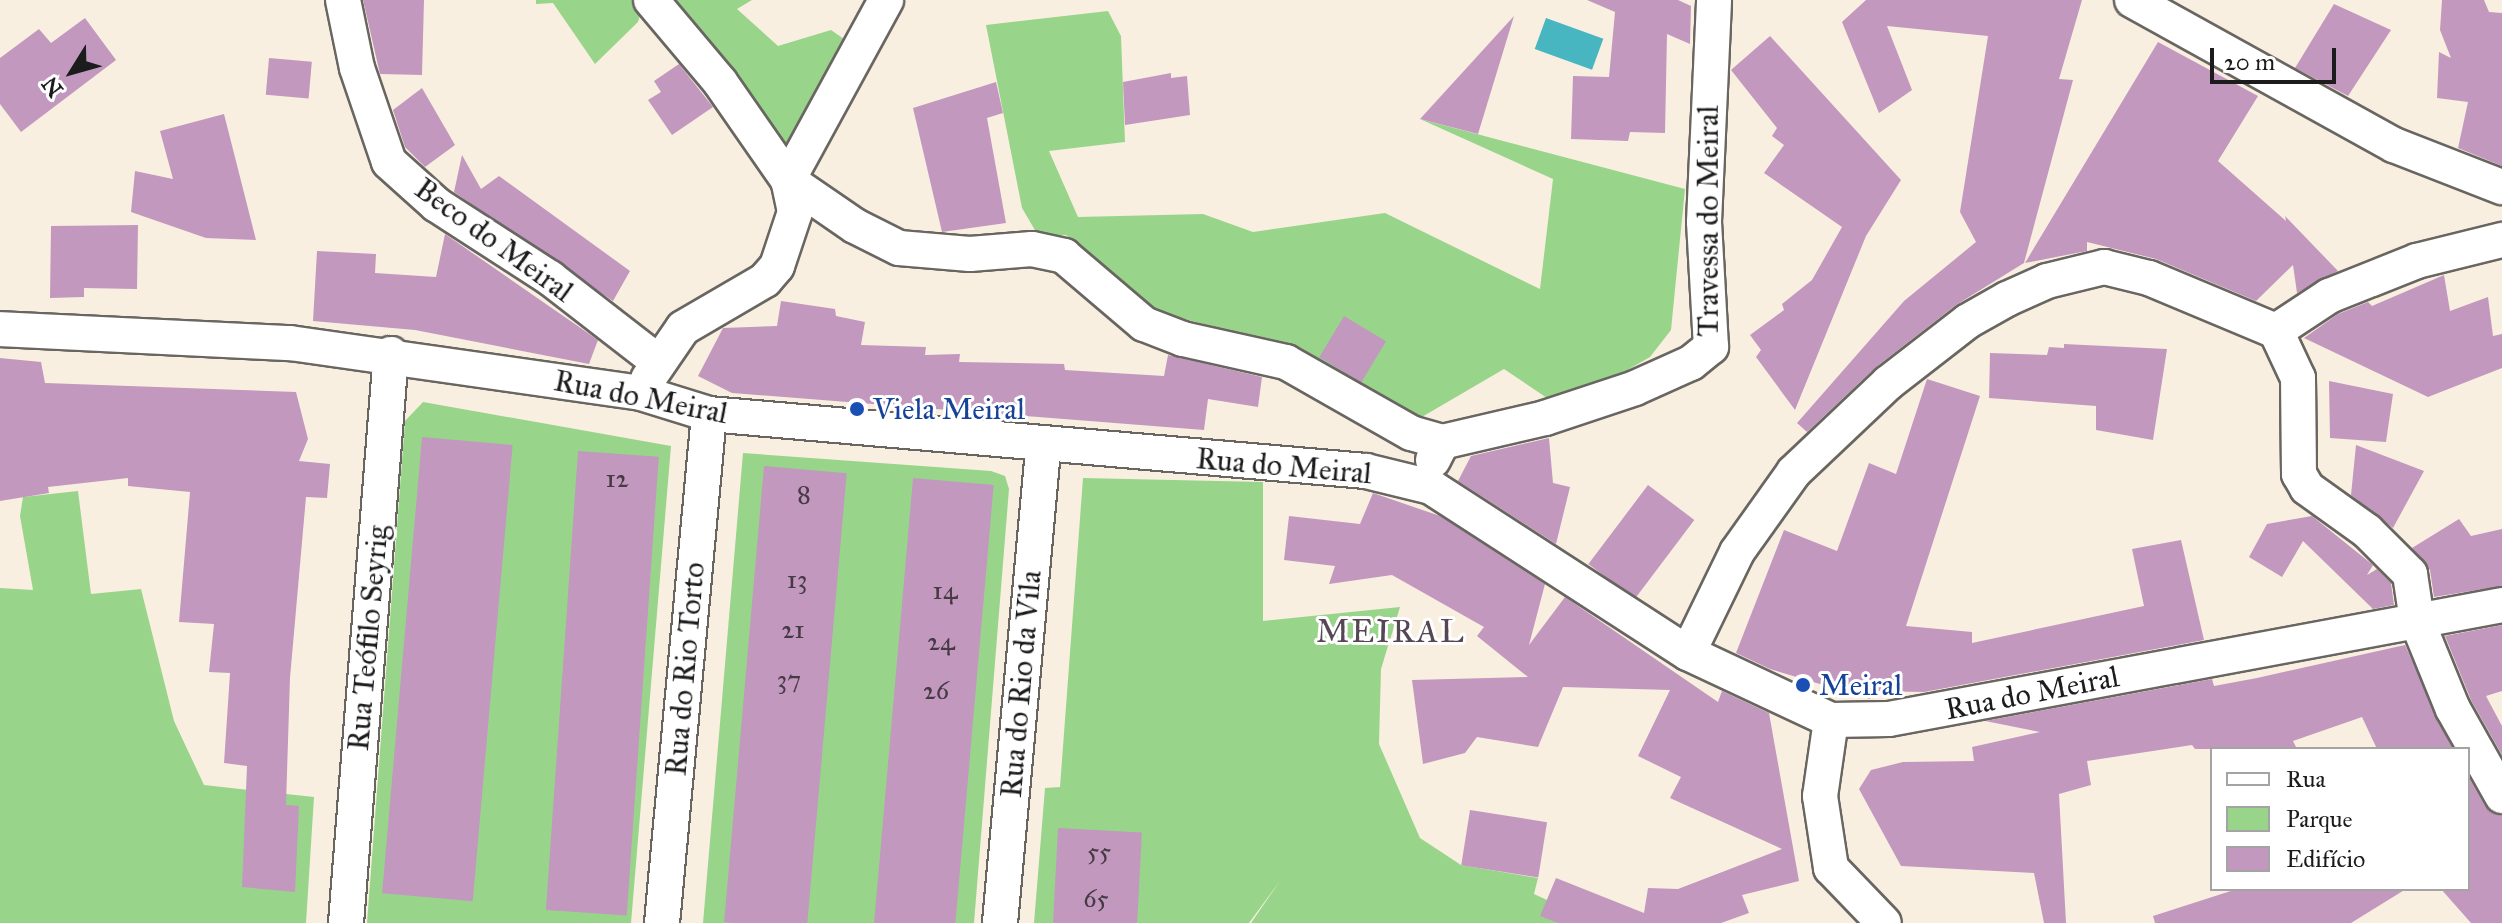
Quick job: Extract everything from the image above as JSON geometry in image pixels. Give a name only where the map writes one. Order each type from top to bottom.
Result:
[{"type":"street","name":"Beco do Meiral","points":[[343,0],[357,68],[389,162],[437,205],[550,278],[657,361]]},
{"type":"street","points":[[651,0],[720,82],[788,180],[817,204],[899,248],[970,254],[1032,249],[1064,256],[1144,324],[1183,339],[1286,362],[1411,433],[1442,442],[1423,484]]},
{"type":"street","points":[[641,393],[657,361],[683,328],[765,280],[777,266],[795,212],[788,180],[886,0]]},
{"type":"street","name":"Travessa do Meiral","points":[[1442,442],[1545,418],[1635,388],[1691,363],[1711,347],[1704,222],[1714,0]]},
{"type":"street","points":[[2132,0],[2394,145],[2502,187]]},
{"type":"street","points":[[2276,331],[2329,296],[2417,261],[2502,240]]},
{"type":"street","points":[[1688,653],[1737,552],[1794,472],[1888,383],[1968,321],[2007,299],[2047,281],[2104,267],[2149,278],[2276,331],[2288,346],[2298,378],[2299,474],[2307,488],[2367,531],[2410,574],[2417,621],[2453,709],[2502,796]]},
{"type":"street","name":"Rua do Meiral","points":[[0,329],[290,343],[391,354],[641,393],[709,414],[1043,446],[1366,471],[1423,484],[1688,653],[1831,720],[1889,719],[2502,605]]},
{"type":"street","name":"Rua Teófilo Seyrig","points":[[346,923],[391,354]]},
{"type":"street","name":"Rua do Rio Torto","points":[[662,923],[709,414]]},
{"type":"street","name":"Rua do Rio da Vila","points":[[1000,923],[1043,446]]},
{"type":"street","points":[[1831,720],[1820,796],[1831,868],[1884,923]]},
{"type":"green space","points":[[536,0],[644,2],[638,22],[595,64],[553,3],[536,4]]},
{"type":"green space","points":[[667,0],[752,0],[737,9],[778,46],[831,30],[844,39],[780,156]]},
{"type":"green space","points":[[1108,11],[1121,36],[1125,142],[1049,151],[1078,217],[1203,214],[1253,232],[1385,213],[1540,289],[1553,179],[1420,119],[1685,189],[1671,330],[1650,357],[1603,384],[1553,402],[1504,369],[1415,421],[1270,342],[1159,312],[1104,273],[1066,235],[1039,237],[1022,208],[986,25]]},
{"type":"green space","points":[[423,402],[671,446],[631,923],[367,923],[405,421]]},
{"type":"green space","points":[[743,453],[991,471],[1005,476],[1009,489],[974,923],[703,923]]},
{"type":"green space","points":[[1083,478],[1263,482],[1263,621],[1400,607],[1381,669],[1379,744],[1420,838],[1461,865],[1538,878],[1534,894],[1547,900],[1558,923],[1251,923],[1280,881],[1249,923],[1034,923],[1045,788],[1060,787]]},
{"type":"green space","points":[[78,491],[91,594],[141,589],[174,721],[204,785],[314,797],[306,923],[0,923],[0,588],[33,590],[20,516],[23,497]]},
{"type":"water","points":[[1546,18],[1603,39],[1592,70],[1535,49]]},
{"type":"building","points":[[363,0],[424,0],[422,75],[380,74]]},
{"type":"building","points":[[1587,0],[1678,0],[1691,6],[1690,44],[1667,34],[1665,133],[1630,132],[1628,141],[1571,139],[1573,76],[1609,77],[1615,12]]},
{"type":"building","points":[[1866,0],[2082,0],[2059,79],[2073,80],[2024,263],[1956,305],[1876,367],[1807,432],[1797,423],[1904,301],[1976,242],[1960,212],[1988,36],[1887,26],[1912,90],[1879,113],[1842,22]]},
{"type":"building","points":[[2442,0],[2484,0],[2489,12],[2502,13],[2502,166],[2458,148],[2468,102],[2437,98],[2439,52],[2451,58],[2440,30]]},
{"type":"building","points":[[2334,4],[2391,30],[2348,96],[2295,68]]},
{"type":"building","points":[[1514,16],[1478,134],[1420,119]]},
{"type":"building","points":[[85,18],[116,60],[21,132],[0,104],[0,58],[39,29],[51,43]]},
{"type":"building","points":[[1770,36],[1901,180],[1866,236],[1795,410],[1756,357],[1761,350],[1750,335],[1784,310],[1782,304],[1812,280],[1842,227],[1764,173],[1784,145],[1772,136],[1777,128],[1731,70]]},
{"type":"building","points":[[2158,42],[2258,96],[2218,161],[2286,221],[2285,216],[2338,271],[2297,293],[2293,265],[2256,301],[2156,259],[2087,242],[2087,251],[2025,263]]},
{"type":"building","points":[[269,58],[312,62],[309,99],[266,95]]},
{"type":"building","points":[[679,64],[713,107],[672,135],[648,100],[661,92],[654,81]]},
{"type":"building","points":[[1171,73],[1171,78],[1187,76],[1190,115],[1125,125],[1123,82]]},
{"type":"building","points":[[996,82],[1003,113],[987,118],[1006,223],[942,232],[913,108]]},
{"type":"building","points":[[422,88],[455,145],[425,167],[405,147],[393,110]]},
{"type":"building","points":[[224,114],[256,240],[206,238],[131,212],[135,171],[173,179],[160,131]]},
{"type":"building","points":[[462,155],[481,189],[499,176],[630,271],[613,301],[454,192]]},
{"type":"building","points":[[138,225],[137,289],[84,288],[84,297],[50,298],[51,226]]},
{"type":"building","points":[[445,234],[598,340],[589,364],[415,330],[313,321],[317,251],[376,254],[375,273],[436,277]]},
{"type":"building","points":[[2444,275],[2450,311],[2488,297],[2493,336],[2502,334],[2502,368],[2428,397],[2304,338],[2338,314],[2368,302],[2372,306]]},
{"type":"building","points":[[781,301],[835,309],[836,316],[865,322],[861,345],[926,347],[925,355],[960,354],[959,362],[1064,364],[1065,370],[1164,376],[1168,355],[1262,377],[1258,407],[1208,399],[1204,430],[732,393],[698,376],[723,328],[777,326]]},
{"type":"building","points":[[1344,316],[1386,341],[1361,382],[1319,357]]},
{"type":"building","points":[[2064,344],[2167,349],[2153,440],[2096,430],[2096,406],[1989,398],[1990,353],[2047,355],[2049,347],[2064,348]]},
{"type":"building","points":[[0,358],[41,362],[45,383],[296,392],[308,439],[299,461],[330,464],[327,498],[306,497],[290,678],[286,805],[299,806],[295,892],[242,887],[247,766],[224,763],[230,673],[209,672],[214,624],[179,622],[190,492],[128,486],[128,478],[48,487],[49,493],[0,501]]},
{"type":"building","points":[[1927,379],[1980,396],[1906,626],[1972,632],[1972,643],[2144,606],[2132,549],[2181,540],[2204,640],[1924,692],[1872,691],[1870,699],[1770,669],[1736,653],[1784,530],[1837,551],[1869,463],[1896,474]]},
{"type":"building","points":[[2329,381],[2393,394],[2386,442],[2330,438]]},
{"type":"building","points":[[422,437],[513,445],[473,901],[382,893]]},
{"type":"building","points":[[1549,438],[1553,483],[1570,487],[1556,544],[1458,481],[1471,456]]},
{"type":"building","points":[[2356,445],[2424,471],[2393,528],[2351,495]]},
{"type":"building","points":[[578,451],[659,457],[627,916],[546,910]]},
{"type":"building","points":[[764,466],[847,473],[807,923],[724,922]]},
{"type":"building","points":[[913,478],[994,485],[955,923],[874,923]]},
{"type":"building","points":[[1648,485],[1694,520],[1635,599],[1588,564]]},
{"type":"building","points":[[1373,493],[1440,516],[1545,584],[1529,645],[1565,597],[1718,702],[1722,691],[1769,713],[1799,881],[1742,895],[1749,913],[1721,923],[1558,923],[1540,916],[1556,878],[1644,913],[1648,888],[1678,889],[1782,849],[1670,798],[1681,777],[1638,756],[1670,690],[1563,687],[1538,747],[1477,737],[1465,753],[1423,764],[1412,680],[1528,677],[1477,636],[1484,627],[1392,575],[1329,584],[1335,566],[1284,560],[1289,516],[1360,524]]},
{"type":"building","points":[[2312,516],[2373,565],[2367,575],[2377,569],[2391,583],[2394,605],[2373,609],[2303,541],[2282,577],[2249,557],[2267,524]]},
{"type":"building","points":[[2459,519],[2471,536],[2502,529],[2502,586],[2434,597],[2430,570],[2412,548]]},
{"type":"building","points":[[2502,625],[2502,691],[2486,696],[2502,726],[2502,755],[2471,700],[2445,636]]},
{"type":"building","points":[[2405,645],[2452,747],[2376,747],[2362,717],[2293,741],[2296,747],[2195,749],[2192,745],[2087,761],[2091,785],[2059,794],[2066,923],[2044,923],[2034,873],[1901,866],[1859,789],[1871,770],[1903,762],[1974,761],[1972,747],[2040,732],[1985,721],[2212,679],[2214,686]]},
{"type":"building","points":[[2470,780],[2485,806],[2502,816],[2502,923],[2471,923],[2443,891],[2470,891]]},
{"type":"building","points":[[1470,810],[1547,822],[1538,878],[1461,865]]},
{"type":"building","points":[[1058,828],[1142,832],[1137,923],[1053,923]]},
{"type":"building","points":[[2231,891],[2403,891],[2351,923],[2155,923],[2153,916]]},
{"type":"place","name":"Viela Meiral","points":[[857,409]]},
{"type":"place","name":"Meiral","points":[[1803,685]]},
{"type":"district","name":"MEIRAL","points":[[1391,632]]}]
